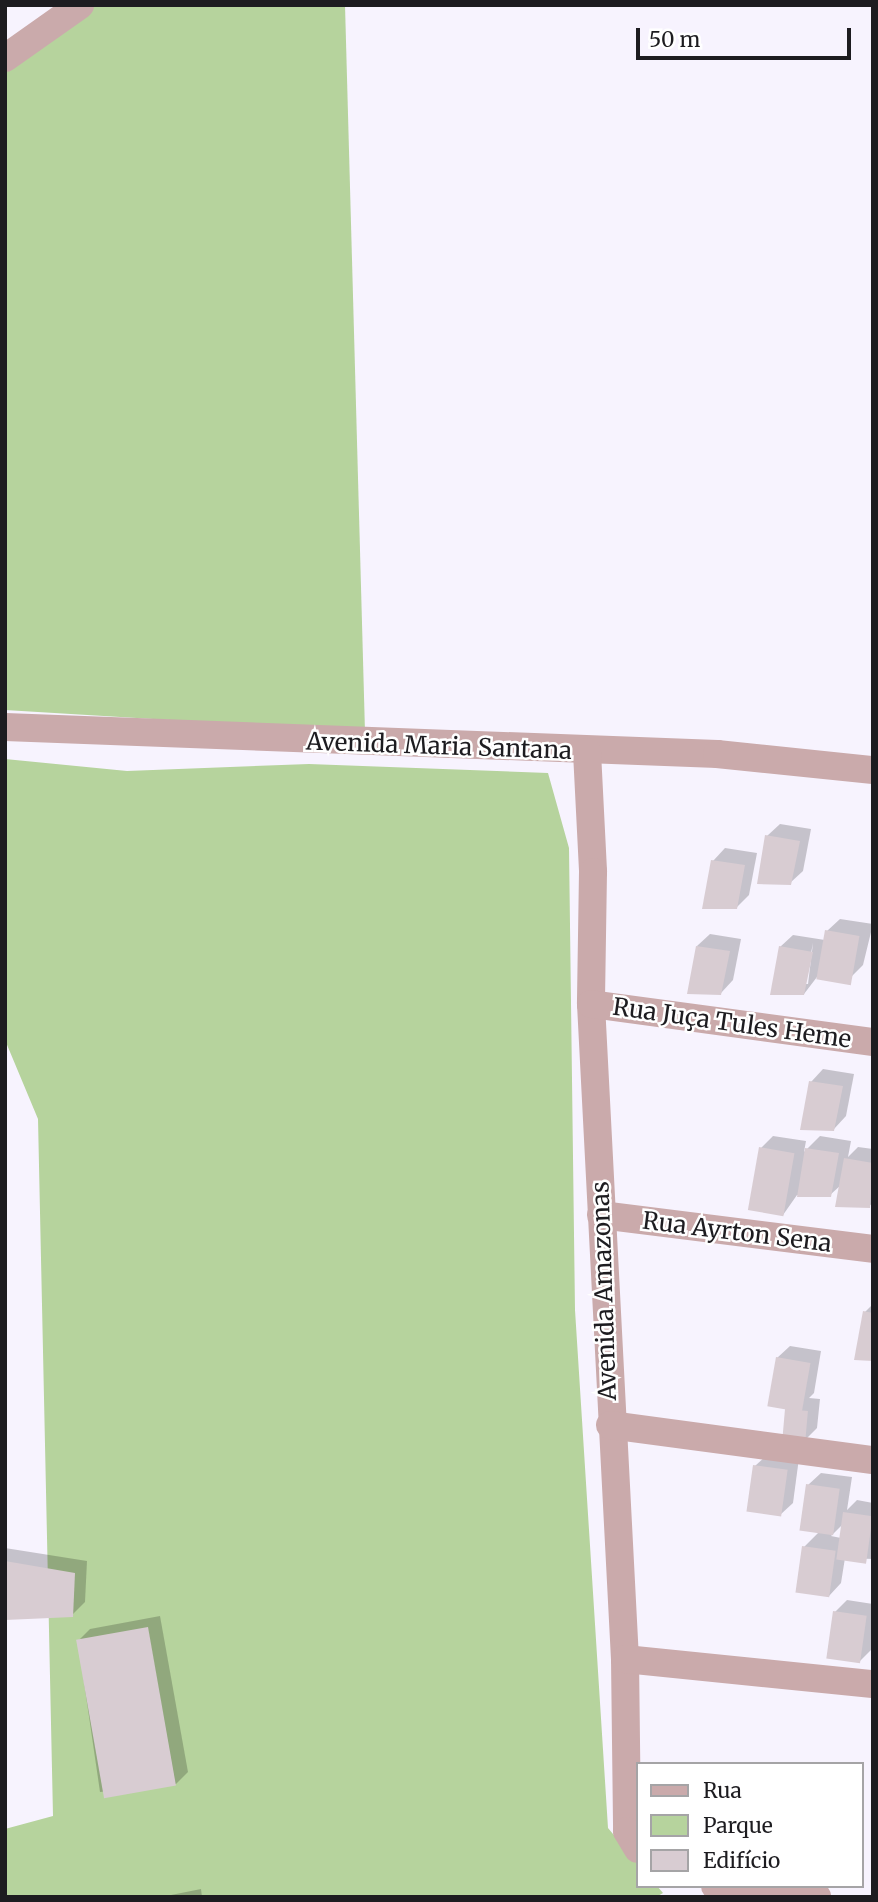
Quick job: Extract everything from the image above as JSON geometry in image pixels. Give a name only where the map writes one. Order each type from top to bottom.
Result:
[{"type":"street","points":[[5,58],[80,5]]},
{"type":"street","name":"Avenida Maria Santana","points":[[5,727],[587,752],[717,754],[873,771]]},
{"type":"street","name":"Avenida Amazonas","points":[[587,752],[593,873],[591,1004],[610,1425],[633,1840]]},
{"type":"street","name":"Rua Juça Tules Heme","points":[[591,1004],[873,1042]]},
{"type":"street","name":"Rua Ayrton Sena","points":[[601,1215],[873,1249]]},
{"type":"street","points":[[610,1425],[873,1460]]},
{"type":"street","points":[[625,1659],[873,1684]]},
{"type":"street","points":[[734,1888],[817,1897]]},
{"type":"green space","points":[[78,5],[345,5],[365,732],[5,710],[5,62]]},
{"type":"green space","points":[[5,759],[127,771],[309,764],[548,773],[569,848],[575,1310],[608,1828],[636,1862],[636,1888],[659,1888],[663,1893],[656,1897],[5,1897],[5,1829],[53,1816],[38,1119],[5,1040]]},
{"type":"building","points":[[765,835],[800,841],[791,885],[757,884]]},
{"type":"building","points":[[711,860],[745,865],[737,909],[702,909]]},
{"type":"building","points":[[825,930],[859,936],[851,985],[816,979]]},
{"type":"building","points":[[696,946],[730,951],[721,995],[687,994]]},
{"type":"building","points":[[779,946],[813,952],[804,995],[770,995]]},
{"type":"building","points":[[809,1081],[843,1086],[834,1131],[800,1130]]},
{"type":"building","points":[[759,1147],[794,1153],[783,1216],[748,1210]]},
{"type":"building","points":[[805,1148],[839,1153],[831,1197],[797,1197]]},
{"type":"building","points":[[844,1158],[873,1163],[870,1208],[835,1207]]},
{"type":"building","points":[[863,1311],[873,1313],[873,1361],[854,1360]]},
{"type":"building","points":[[776,1357],[810,1363],[802,1412],[767,1406]]},
{"type":"building","points":[[785,1409],[808,1411],[805,1441],[782,1439]]},
{"type":"building","points":[[753,1465],[788,1470],[781,1516],[746,1512]]},
{"type":"building","points":[[806,1484],[840,1489],[833,1535],[799,1531]]},
{"type":"building","points":[[843,1512],[873,1516],[866,1564],[836,1560]]},
{"type":"building","points":[[802,1546],[836,1551],[829,1597],[795,1593]]},
{"type":"building","points":[[5,1561],[75,1573],[73,1617],[5,1620]]},
{"type":"building","points":[[833,1611],[867,1616],[860,1663],[826,1659]]},
{"type":"building","points":[[148,1627],[176,1786],[104,1798],[76,1640]]}]
